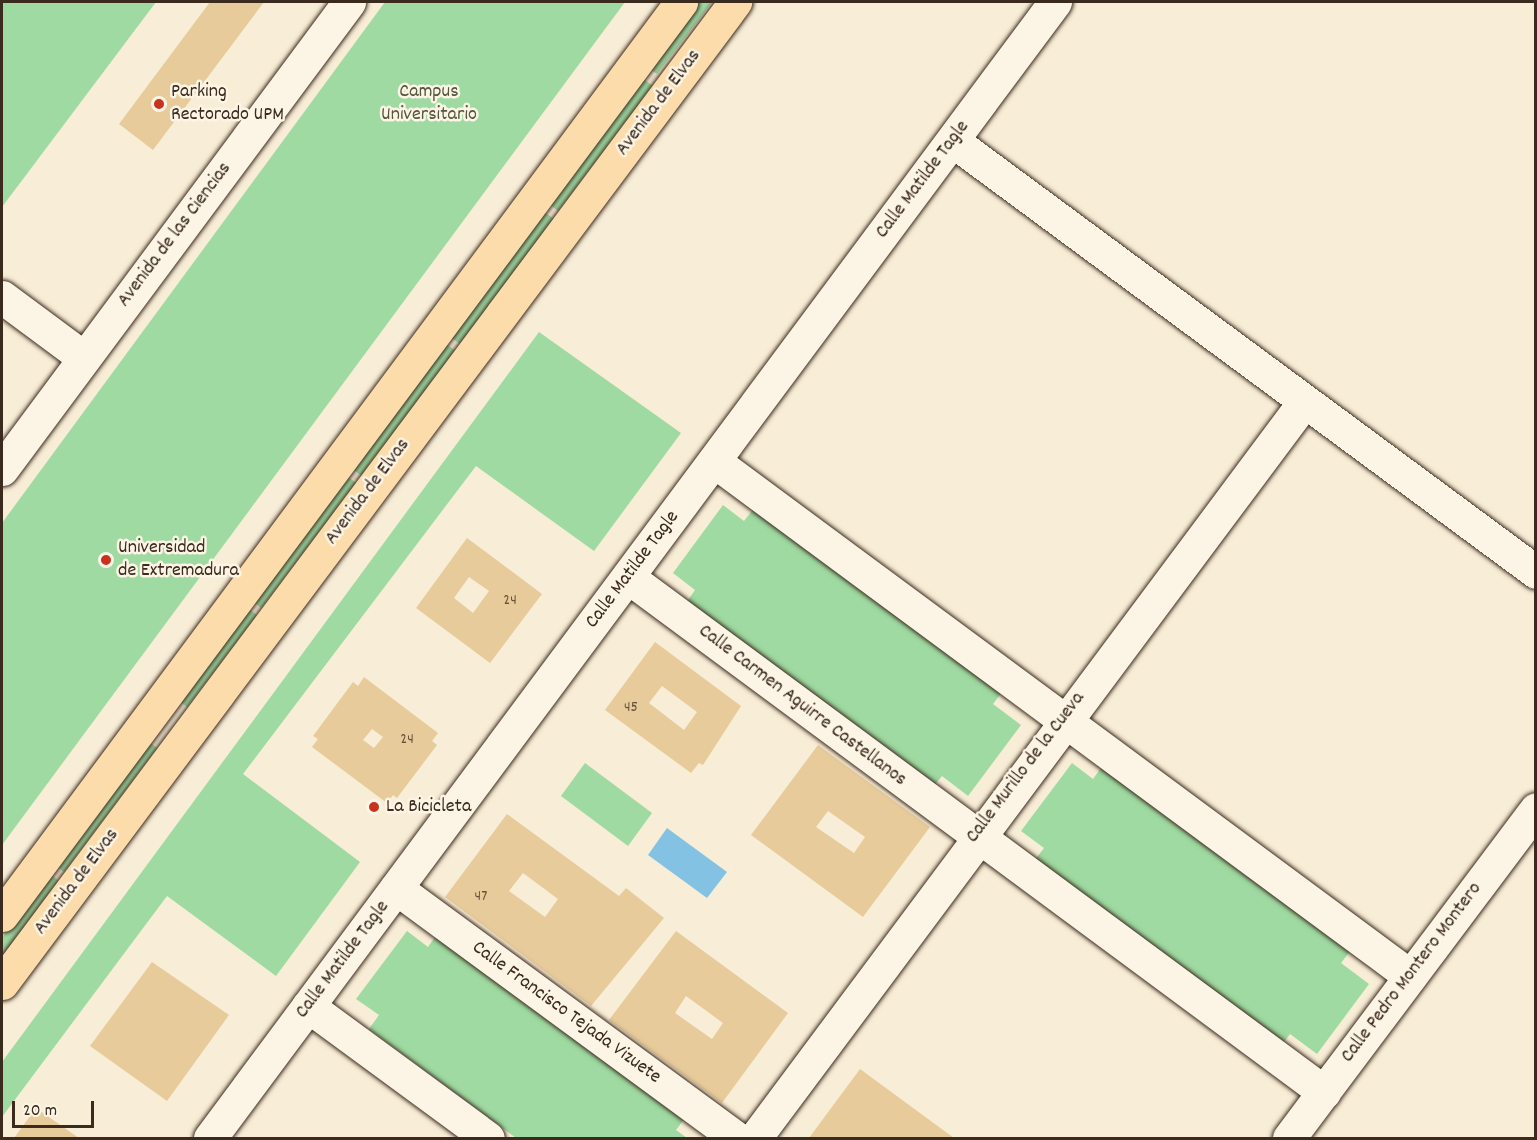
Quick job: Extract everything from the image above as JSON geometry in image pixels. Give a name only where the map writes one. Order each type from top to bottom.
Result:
[{"type":"highway","name":"Avenida de Elvas","points":[[2,915],[681,2]]},
{"type":"highway","name":"Avenida de Elvas","points":[[2,983],[735,2]]},
{"type":"street","name":"Avenida de las Ciencias","points":[[2,469],[349,2]]},
{"type":"street","name":"Calle Matilde Tagle","points":[[210,1138],[1055,2]]},
{"type":"street","points":[[953,141],[1536,572]]},
{"type":"street","points":[[2,297],[84,358]]},
{"type":"street","name":"Calle Murillo de la Cueva","points":[[755,1138],[976,835],[1304,402]]},
{"type":"street","points":[[714,461],[1410,976]]},
{"type":"street","name":"Calle Carmen Aguirre Castellanos","points":[[628,577],[1324,1092]]},
{"type":"street","name":"Calle Pedro Montero Montero","points":[[1289,1138],[1536,808]]},
{"type":"street","name":"Calle Francisco Tejada Vizuete","points":[[396,888],[736,1138]]},
{"type":"street","points":[[308,1006],[488,1138]]},
{"type":"green space","points":[[2,2],[156,2],[2,207]]},
{"type":"green space","name":"Campus Universitario","points":[[385,2],[625,2],[2,845],[2,523]]},
{"type":"green space","points":[[697,2],[712,2],[657,74],[647,67]]},
{"type":"green space","points":[[642,78],[653,86],[558,211],[548,203]]},
{"type":"green space","points":[[543,211],[554,219],[460,344],[449,336]]},
{"type":"green space","points":[[539,332],[681,433],[594,551],[476,466],[243,774],[360,862],[276,976],[167,896],[2,1117],[2,1062]]},
{"type":"green space","points":[[445,343],[456,351],[362,476],[352,469]]},
{"type":"green space","points":[[346,475],[356,483],[261,608],[252,600]]},
{"type":"green space","points":[[723,505],[744,521],[755,507],[1002,692],[993,704],[1021,725],[968,796],[942,776],[933,787],[686,603],[695,590],[673,573]]},
{"type":"green space","points":[[247,608],[257,615],[187,707],[178,700]]},
{"type":"green space","points":[[148,741],[157,748],[64,872],[55,865]]},
{"type":"green space","points":[[585,763],[652,813],[628,846],[561,796]]},
{"type":"green space","points":[[1072,763],[1093,779],[1103,765],[1351,950],[1341,963],[1369,984],[1317,1054],[1290,1034],[1281,1046],[1034,861],[1044,848],[1021,831]]},
{"type":"green space","points":[[50,874],[59,881],[2,957],[2,938]]},
{"type":"green space","points":[[407,931],[428,947],[438,933],[685,1118],[676,1130],[687,1138],[516,1138],[369,1029],[379,1015],[356,999]]},
{"type":"water","points":[[667,828],[727,872],[707,898],[648,855]]},
{"type":"building","points":[[210,2],[264,2],[153,150],[119,124]]},
{"type":"building","points":[[467,538],[542,594],[490,663],[416,608]],"holes":[[[469,577],[489,591],[473,613],[454,598]]]},
{"type":"building","points":[[655,642],[741,706],[703,765],[699,763],[691,773],[605,710]],"holes":[[[662,686],[697,712],[684,730],[649,703]]]},
{"type":"building","points":[[364,677],[438,733],[432,741],[437,745],[397,798],[393,795],[387,803],[312,747],[318,739],[313,736],[353,682],[358,686]],"holes":[[[372,729],[383,737],[374,748],[363,740]]]},
{"type":"building","points":[[818,745],[930,827],[863,917],[751,835]],"holes":[[[828,811],[865,837],[854,853],[816,827]]]},
{"type":"building","points":[[507,814],[619,896],[626,888],[664,918],[591,1006],[445,897]],"holes":[[[523,873],[558,899],[545,917],[509,891]]]},
{"type":"building","points":[[676,931],[788,1013],[722,1103],[609,1020]],"holes":[[[686,996],[723,1023],[712,1039],[675,1013]]]},
{"type":"building","points":[[152,962],[229,1015],[167,1101],[90,1046]]},
{"type":"building","points":[[860,1069],[954,1138],[809,1138]]},
{"type":"building","points":[[36,1108],[79,1138],[14,1138]]},
{"type":"place","name":"Parking Rectorado UPM","points":[[159,104]]},
{"type":"place","name":"Universidad de Extremadura","points":[[106,560]]},
{"type":"place","name":"La Bicicleta","points":[[374,807]]}]
